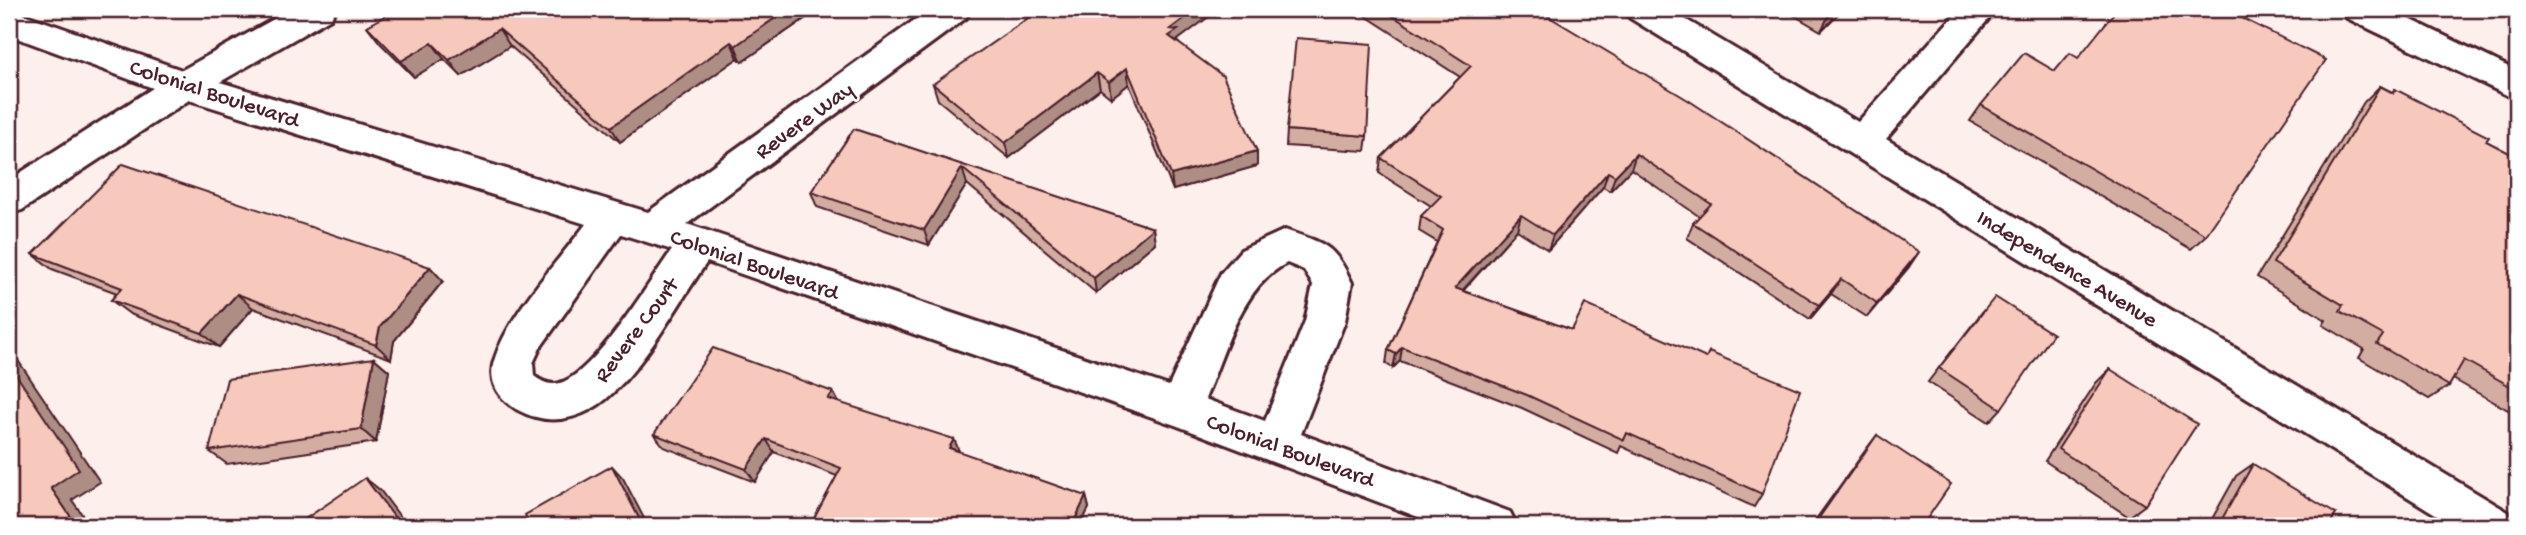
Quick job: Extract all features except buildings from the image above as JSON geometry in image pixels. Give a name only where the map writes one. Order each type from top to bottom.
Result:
[{"type":"street","points":[[9,199],[185,85],[319,9]]},
{"type":"street","name":"Revere Way","points":[[652,229],[954,9]]},
{"type":"street","name":"Independence Avenue","points":[[1642,9],[2493,526]]},
{"type":"street","points":[[1862,142],[1980,9]]},
{"type":"street","points":[[2358,9],[2517,87]]},
{"type":"street","name":"Colonial Boulevard","points":[[9,22],[185,85],[699,243],[1180,408],[1495,526]]},
{"type":"street","name":"Revere Court","points":[[613,216],[525,337],[513,363],[514,386],[530,399],[550,403],[581,395],[606,375],[699,243]]},
{"type":"street","points":[[1180,408],[1235,285],[1255,261],[1285,246],[1318,259],[1333,283],[1325,321],[1277,443]]}]
